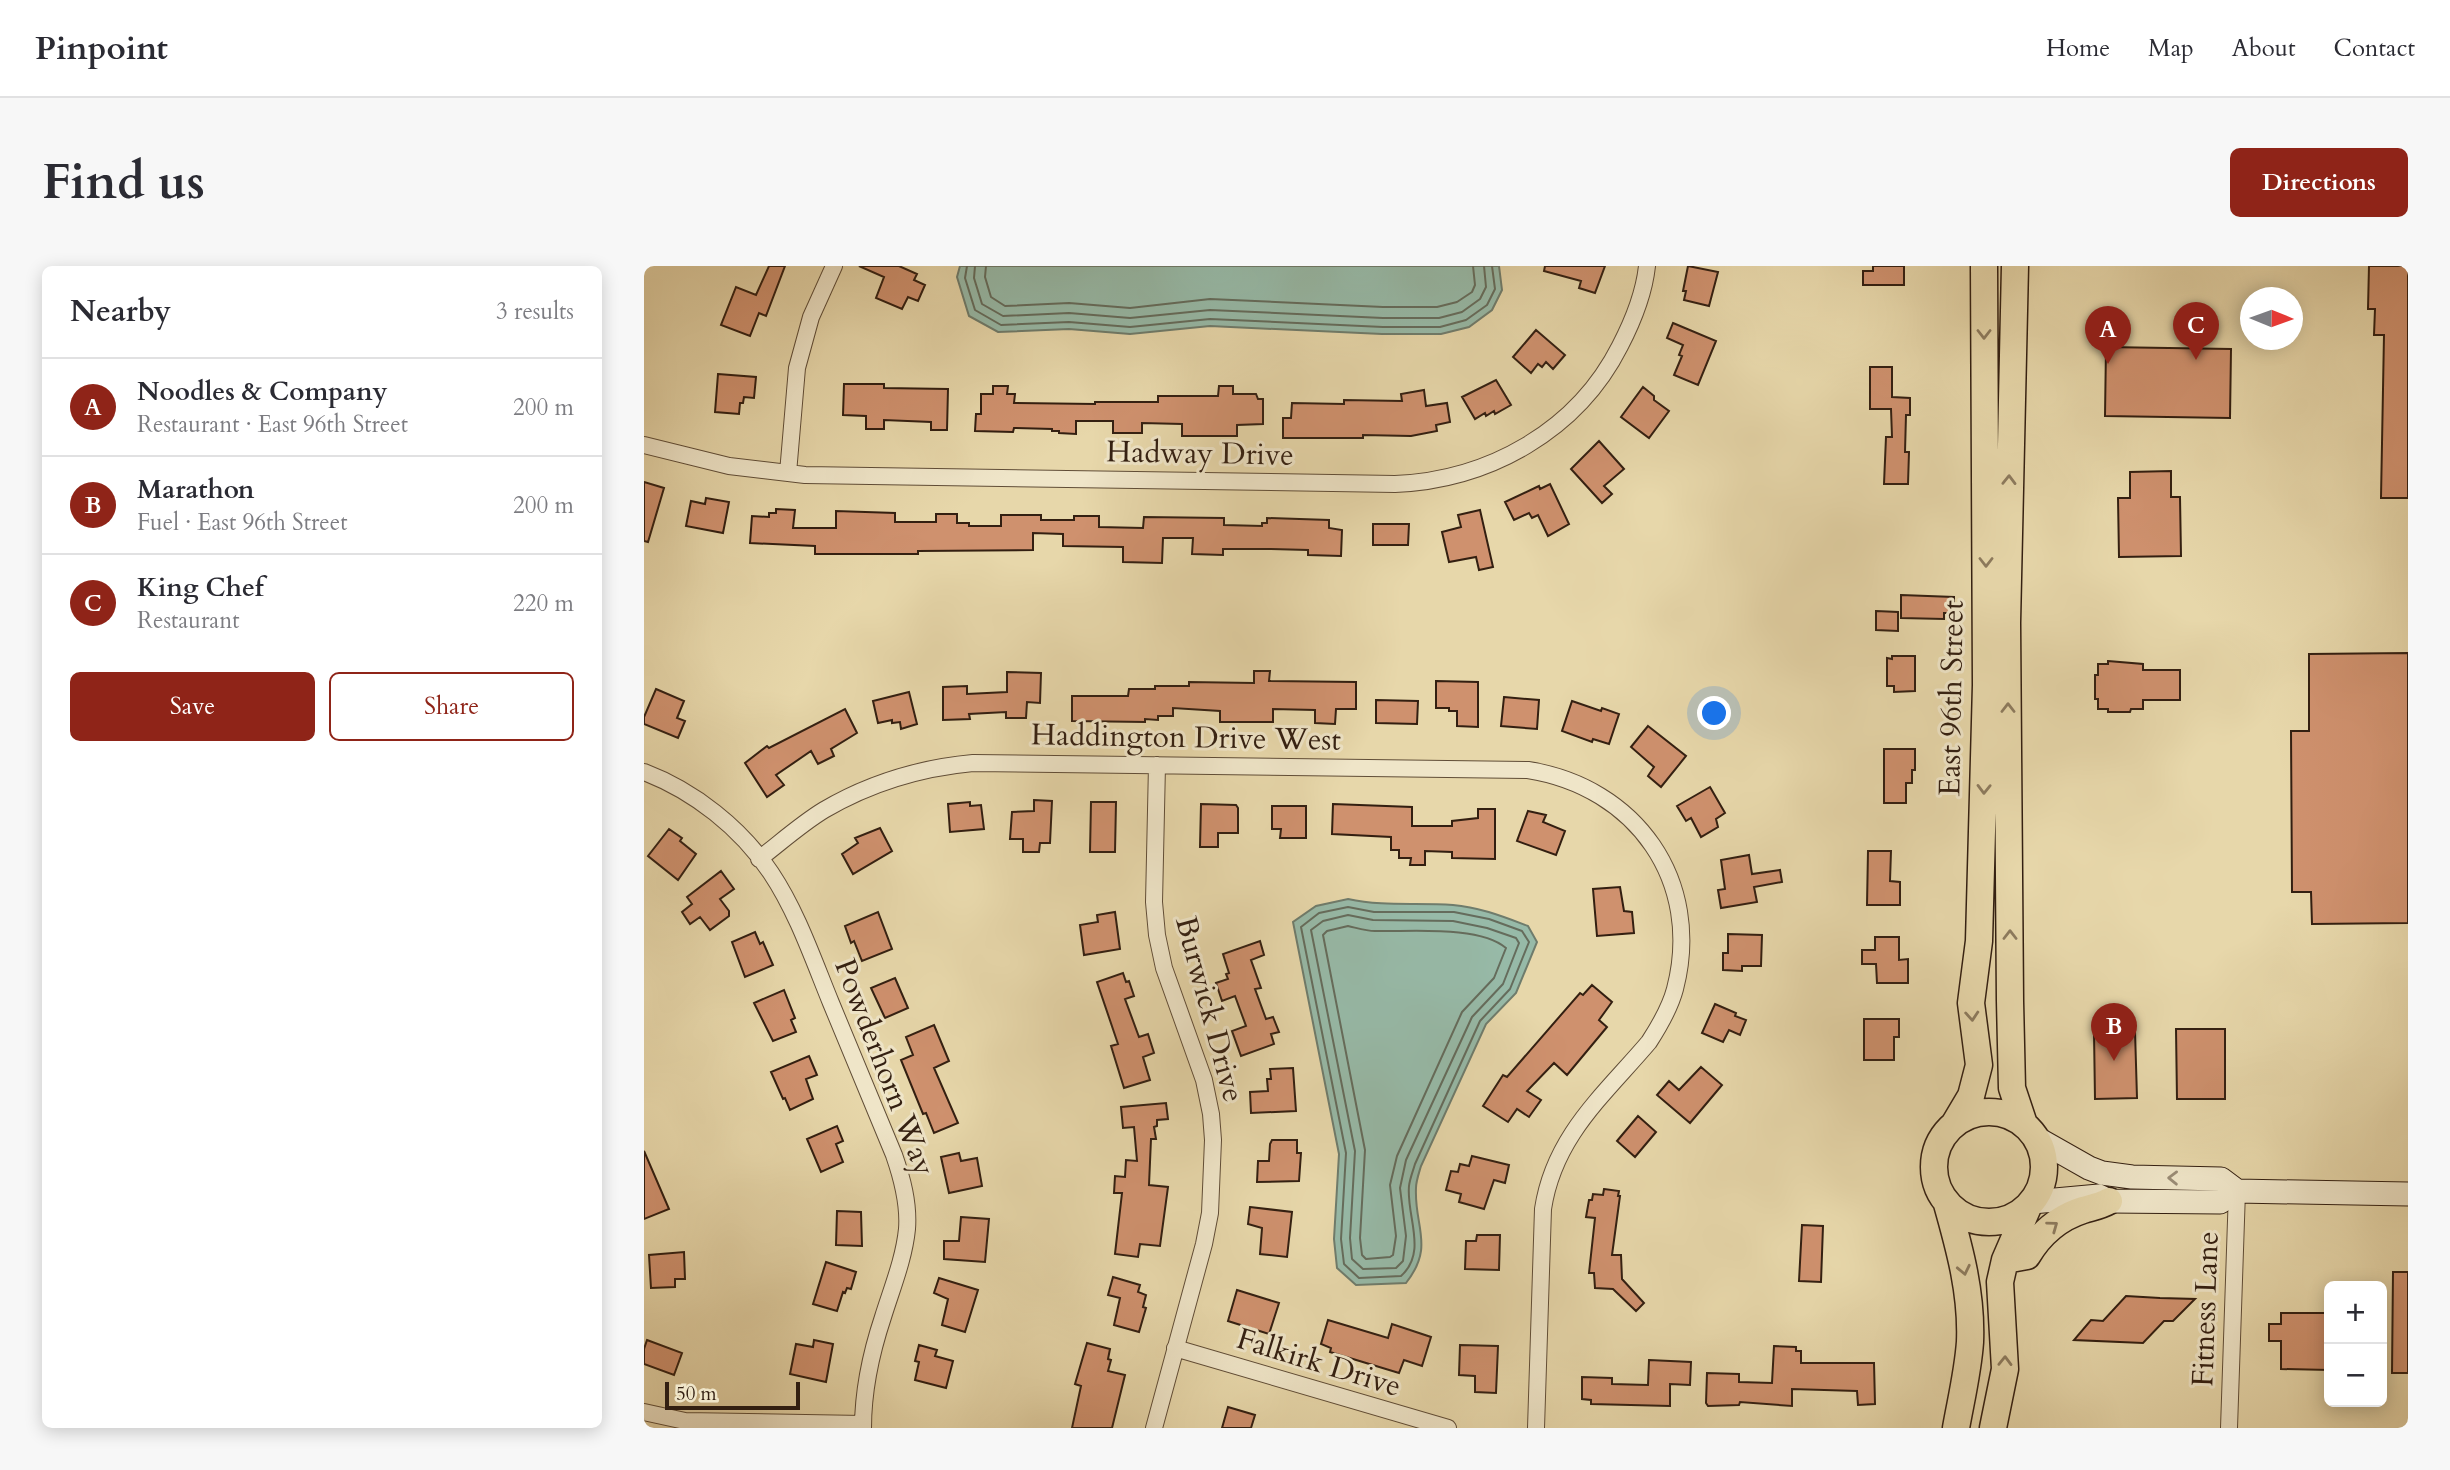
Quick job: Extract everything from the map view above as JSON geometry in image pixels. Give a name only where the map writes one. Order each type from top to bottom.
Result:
[{"type":"main road","name":"East 96th Street","points":[[1955,1123],[1971,1096],[1979,1065],[1971,1003],[1979,942],[1986,685],[1984,266]]},
{"type":"main road","name":"East 96th Street","points":[[2015,266],[2007,623],[2010,1001],[2012,1088],[2030,1131]]},
{"type":"main road","points":[[1993,1428],[2005,1370],[2000,1282],[2005,1260],[2030,1204],[2039,1191],[2044,1174],[2043,1155],[2030,1131],[2008,1115],[1990,1111],[1971,1114],[1955,1123],[1942,1136],[1935,1153],[1933,1171],[1937,1189],[1947,1204],[1961,1216],[1978,1222],[1996,1223],[2013,1217],[2030,1204]]},
{"type":"main road","points":[[2005,1260],[2026,1256],[2043,1234],[2065,1218],[2109,1201]]},
{"type":"main road","points":[[1947,1204],[1965,1272],[1970,1315],[1968,1358],[1956,1428]]},
{"type":"street","points":[[788,473],[797,368],[811,317],[834,266]]},
{"type":"street","name":"Hadway Drive","points":[[644,445],[729,466],[788,473],[1395,484],[1421,482],[1486,467],[1531,444],[1582,402],[1612,362],[1628,332],[1640,301],[1647,266]]},
{"type":"street","name":"Haddington Drive West","points":[[759,859],[803,824],[875,784],[923,770],[981,763],[1528,770],[1577,783],[1600,794],[1626,814],[1659,855],[1672,885],[1682,933],[1681,958],[1675,990],[1658,1028],[1569,1137],[1556,1159],[1547,1183],[1543,1209],[1536,1428]]},
{"type":"street","name":"Burwick Drive","points":[[1154,1428],[1205,1244],[1210,1213],[1213,1140],[1204,1080],[1167,975],[1157,935],[1154,902],[1157,765]]},
{"type":"street","name":"Powderhorn Way","points":[[644,772],[687,793],[714,813],[745,841],[771,872],[798,921],[894,1155],[904,1187],[907,1230],[901,1263],[873,1351],[865,1391],[863,1426]]},
{"type":"street","points":[[2030,1131],[2089,1168],[2102,1173],[2133,1177],[2221,1179],[2237,1191]]},
{"type":"street","points":[[2030,1204],[2099,1196],[2109,1201],[2220,1202],[2237,1191],[2408,1194]]},
{"type":"street","name":"Fitness Lane","points":[[2229,1428],[2237,1191]]},
{"type":"street","name":"Falkirk Drive","points":[[1175,1348],[1448,1428]]},
{"type":"street","points":[[644,1412],[685,1421],[863,1426]]},
{"type":"water","points":[[960,266],[1499,266],[1502,290],[1492,310],[1469,327],[1441,334],[1210,326],[1130,334],[1069,329],[998,332],[969,316],[957,277]]},
{"type":"water","points":[[1348,899],[1472,908],[1528,926],[1537,942],[1516,993],[1486,1024],[1421,1166],[1416,1188],[1421,1236],[1420,1258],[1406,1283],[1356,1285],[1337,1268],[1334,1239],[1339,1154],[1293,922],[1316,906]]},
{"type":"building","points":[[769,266],[785,266],[766,316],[759,313],[750,336],[721,325],[736,287],[756,295]]},
{"type":"building","points":[[859,266],[899,266],[917,274],[914,280],[925,285],[918,301],[908,297],[902,309],[876,298],[884,277]]},
{"type":"building","points":[[1545,266],[1605,266],[1595,293],[1579,288],[1581,281],[1544,271]]},
{"type":"building","points":[[1688,266],[1718,272],[1709,306],[1684,300]]},
{"type":"building","points":[[1873,266],[1904,266],[1904,285],[1863,285],[1863,271],[1873,271]]},
{"type":"building","points":[[2369,266],[2408,266],[2408,498],[2381,498],[2384,335],[2374,335],[2375,309],[2368,309]]},
{"type":"building","points":[[1673,323],[1716,341],[1698,385],[1674,375],[1682,356],[1679,355],[1683,345],[1667,338]]},
{"type":"building","points":[[1536,330],[1565,355],[1553,369],[1546,362],[1542,367],[1538,364],[1531,373],[1513,357]]},
{"type":"building","points":[[2106,347],[2231,349],[2230,418],[2105,416]]},
{"type":"building","points":[[1870,367],[1892,367],[1892,397],[1910,398],[1910,415],[1906,415],[1905,452],[1909,452],[1908,484],[1884,484],[1886,437],[1892,437],[1891,409],[1870,409]]},
{"type":"building","points":[[718,374],[756,377],[754,398],[744,397],[743,403],[740,403],[739,414],[715,412]]},
{"type":"building","points":[[1496,380],[1511,405],[1495,414],[1494,411],[1486,416],[1485,413],[1475,419],[1462,397]]},
{"type":"building","points":[[844,384],[948,389],[947,430],[931,430],[931,422],[884,420],[884,429],[866,429],[866,416],[843,415]]},
{"type":"building","points":[[993,386],[1008,386],[1007,394],[1015,394],[1014,403],[1095,404],[1158,402],[1158,396],[1218,396],[1219,386],[1233,386],[1233,394],[1256,394],[1258,399],[1263,399],[1263,424],[1237,425],[1237,436],[1182,436],[1182,424],[1142,423],[1142,433],[1113,433],[1113,421],[1076,421],[1076,434],[1059,433],[1052,429],[975,431],[976,414],[981,414],[981,394],[993,394]]},
{"type":"building","points":[[1643,387],[1669,411],[1649,438],[1621,417]]},
{"type":"building","points":[[1424,390],[1426,406],[1447,403],[1450,422],[1436,425],[1437,431],[1411,436],[1283,438],[1283,418],[1291,418],[1292,403],[1402,401],[1401,394]]},
{"type":"building","points":[[1599,441],[1624,469],[1604,486],[1612,494],[1602,503],[1571,469]]},
{"type":"building","points":[[2171,471],[2171,497],[2180,497],[2181,556],[2119,557],[2118,498],[2130,498],[2130,472]]},
{"type":"building","points":[[644,482],[664,488],[648,542],[644,541]]},
{"type":"building","points":[[1550,484],[1569,524],[1548,536],[1538,515],[1532,518],[1529,513],[1514,520],[1505,502],[1539,486],[1540,489]]},
{"type":"building","points":[[706,498],[729,502],[723,533],[686,526],[691,501],[705,504]]},
{"type":"building","points":[[776,509],[795,510],[793,528],[836,528],[836,511],[895,513],[895,522],[936,522],[936,514],[957,514],[957,523],[969,523],[969,526],[1001,526],[1001,515],[1041,515],[1041,520],[1074,520],[1074,516],[1099,516],[1099,527],[1143,528],[1144,517],[1224,518],[1224,525],[1262,526],[1262,523],[1267,523],[1267,518],[1329,520],[1329,528],[1342,530],[1341,556],[1308,555],[1308,550],[1271,549],[1223,549],[1223,555],[1192,554],[1193,538],[1163,538],[1162,563],[1123,562],[1123,547],[1063,546],[1063,534],[1033,533],[1033,550],[815,554],[815,546],[750,543],[752,516],[769,517],[769,513],[776,513]]},
{"type":"building","points":[[1480,510],[1493,567],[1479,570],[1476,557],[1449,562],[1442,532],[1461,527],[1458,515]]},
{"type":"building","points":[[1373,524],[1409,524],[1408,545],[1373,545]]},
{"type":"building","points":[[1901,595],[1954,597],[1954,613],[1944,613],[1944,619],[1901,618]]},
{"type":"building","points":[[1876,611],[1898,612],[1898,631],[1876,630]]},
{"type":"building","points":[[2408,653],[2408,923],[2312,924],[2311,892],[2292,892],[2291,731],[2309,731],[2309,654]]},
{"type":"building","points":[[1892,656],[1915,656],[1915,691],[1894,692],[1894,686],[1887,686],[1887,658],[1892,659]]},
{"type":"building","points":[[2108,661],[2143,664],[2143,670],[2180,670],[2180,700],[2143,700],[2143,709],[2131,709],[2130,712],[2098,709],[2098,699],[2095,699],[2095,675],[2098,675],[2098,664],[2108,664]]},
{"type":"building","points":[[1254,671],[1270,671],[1269,681],[1356,682],[1356,709],[1336,709],[1335,724],[1315,723],[1315,710],[1273,709],[1273,722],[1220,722],[1220,711],[1173,708],[1173,716],[1158,716],[1158,720],[1145,719],[1145,722],[1072,721],[1072,696],[1128,696],[1129,689],[1189,686],[1189,682],[1254,683]]},
{"type":"building","points":[[1007,672],[1041,673],[1040,703],[1027,702],[1026,718],[1006,718],[1006,712],[969,714],[970,719],[943,720],[943,687],[967,686],[967,694],[1007,692]]},
{"type":"building","points":[[1436,681],[1478,682],[1478,727],[1457,726],[1457,711],[1436,708]]},
{"type":"building","points":[[656,689],[684,701],[677,718],[685,721],[678,738],[644,724],[644,717]]},
{"type":"building","points":[[909,692],[917,724],[901,729],[900,722],[892,723],[892,720],[878,723],[873,701]]},
{"type":"building","points":[[1504,697],[1539,700],[1537,729],[1501,726]]},
{"type":"building","points":[[1376,700],[1418,701],[1417,724],[1376,723]]},
{"type":"building","points":[[1572,701],[1619,714],[1609,744],[1593,739],[1592,742],[1562,731]]},
{"type":"building","points":[[845,709],[857,733],[831,749],[834,756],[818,764],[811,751],[776,775],[784,785],[767,797],[745,763],[767,746],[769,748]]},
{"type":"building","points":[[1648,726],[1686,756],[1661,787],[1648,776],[1654,767],[1631,747]]},
{"type":"building","points":[[1884,749],[1915,749],[1915,770],[1912,770],[1912,783],[1906,783],[1906,803],[1884,803]]},
{"type":"building","points":[[1710,787],[1725,813],[1716,819],[1718,827],[1701,837],[1691,818],[1686,821],[1677,806]]},
{"type":"building","points":[[1034,800],[1052,801],[1050,843],[1040,843],[1039,852],[1023,852],[1023,839],[1010,839],[1012,812],[1034,811]]},
{"type":"building","points":[[970,802],[970,806],[981,805],[984,829],[950,832],[948,804]]},
{"type":"building","points":[[1091,802],[1116,802],[1115,852],[1090,852]]},
{"type":"building","points":[[1201,804],[1236,805],[1238,833],[1218,833],[1218,847],[1200,847]]},
{"type":"building","points":[[1333,804],[1412,807],[1412,826],[1452,826],[1452,821],[1478,818],[1478,809],[1495,809],[1495,859],[1452,858],[1452,852],[1425,851],[1425,865],[1410,865],[1411,858],[1399,858],[1399,850],[1391,850],[1391,837],[1332,834]]},
{"type":"building","points":[[1272,806],[1306,806],[1306,838],[1280,838],[1281,829],[1272,829]]},
{"type":"building","points":[[1528,811],[1546,815],[1543,822],[1565,831],[1556,855],[1517,841]]},
{"type":"building","points":[[880,828],[892,851],[853,874],[842,854],[858,843],[855,838]]},
{"type":"building","points":[[669,829],[682,838],[680,841],[696,854],[678,880],[648,856]]},
{"type":"building","points":[[1868,851],[1891,851],[1890,881],[1900,882],[1900,905],[1867,905]]},
{"type":"building","points":[[1749,855],[1752,874],[1780,870],[1782,882],[1754,887],[1757,902],[1721,908],[1718,890],[1725,889],[1721,860]]},
{"type":"building","points":[[721,871],[734,889],[720,899],[729,911],[729,916],[710,930],[700,917],[690,924],[682,912],[692,904],[687,897]]},
{"type":"building","points":[[1620,887],[1624,911],[1632,912],[1634,933],[1597,936],[1593,889]]},
{"type":"building","points":[[878,912],[892,949],[862,961],[845,926]]},
{"type":"building","points":[[1115,912],[1120,949],[1084,955],[1080,925],[1098,922],[1097,915]]},
{"type":"building","points":[[755,932],[760,944],[763,942],[773,965],[745,977],[732,942]]},
{"type":"building","points":[[1728,934],[1762,935],[1761,966],[1742,966],[1742,971],[1723,970],[1723,953],[1728,953]]},
{"type":"building","points":[[1875,937],[1899,937],[1899,960],[1908,959],[1908,983],[1877,983],[1876,964],[1862,964],[1862,950],[1875,950]]},
{"type":"building","points":[[1260,941],[1264,955],[1251,960],[1261,988],[1255,989],[1266,1019],[1273,1017],[1279,1032],[1271,1034],[1274,1044],[1241,1056],[1232,1031],[1246,1026],[1235,996],[1222,1001],[1216,983],[1228,979],[1226,974],[1229,973],[1223,954]]},
{"type":"building","points":[[1123,973],[1134,996],[1125,999],[1139,1037],[1148,1034],[1154,1053],[1143,1057],[1150,1080],[1124,1088],[1111,1046],[1118,1044],[1097,982]]},
{"type":"building","points":[[895,978],[908,1008],[885,1018],[871,988]]},
{"type":"building","points":[[1592,985],[1612,1002],[1599,1020],[1607,1027],[1567,1075],[1554,1063],[1527,1091],[1541,1100],[1529,1117],[1517,1109],[1508,1122],[1483,1106],[1503,1075],[1507,1077],[1580,993],[1583,995]]},
{"type":"building","points":[[784,990],[795,1018],[791,1020],[796,1032],[773,1041],[754,1003]]},
{"type":"building","points":[[1715,1004],[1746,1020],[1740,1035],[1729,1030],[1723,1042],[1702,1033]]},
{"type":"building","points":[[1864,1019],[1899,1019],[1899,1037],[1894,1037],[1894,1060],[1864,1060]]},
{"type":"building","points":[[934,1025],[949,1061],[934,1068],[958,1123],[934,1133],[926,1113],[923,1114],[901,1060],[913,1055],[906,1037]]},
{"type":"building","points":[[2176,1029],[2225,1029],[2225,1099],[2177,1099]]},
{"type":"building","points":[[2135,1031],[2137,1098],[2095,1099],[2094,1032]]},
{"type":"building","points":[[809,1056],[817,1075],[806,1079],[813,1099],[790,1110],[771,1072]]},
{"type":"building","points":[[1701,1067],[1722,1085],[1690,1123],[1657,1095],[1669,1081],[1679,1090]]},
{"type":"building","points":[[1293,1068],[1296,1111],[1251,1113],[1250,1092],[1268,1091],[1270,1069]]},
{"type":"building","points":[[1166,1103],[1168,1119],[1157,1120],[1157,1126],[1154,1127],[1156,1139],[1151,1139],[1149,1185],[1168,1187],[1160,1246],[1140,1244],[1138,1257],[1115,1254],[1122,1193],[1114,1193],[1115,1176],[1125,1177],[1126,1160],[1137,1161],[1134,1127],[1123,1128],[1121,1107]]},
{"type":"building","points":[[1638,1116],[1656,1132],[1635,1157],[1617,1141]]},
{"type":"building","points":[[837,1126],[843,1141],[836,1144],[843,1162],[821,1172],[807,1139]]},
{"type":"building","points":[[1272,1140],[1297,1140],[1297,1153],[1301,1153],[1299,1181],[1257,1182],[1258,1161],[1269,1161]]},
{"type":"building","points":[[644,1151],[669,1209],[644,1219]]},
{"type":"building","points":[[959,1153],[961,1161],[977,1158],[982,1186],[949,1193],[941,1157]]},
{"type":"building","points":[[1472,1156],[1509,1165],[1505,1183],[1494,1180],[1484,1209],[1459,1202],[1461,1194],[1446,1190],[1451,1171],[1458,1172],[1460,1164],[1469,1166]]},
{"type":"building","points":[[1604,1189],[1619,1191],[1612,1255],[1621,1255],[1622,1279],[1644,1303],[1636,1311],[1613,1289],[1595,1288],[1594,1273],[1589,1273],[1595,1218],[1586,1217],[1589,1200],[1592,1200],[1593,1194],[1603,1195]]},
{"type":"building","points":[[1250,1207],[1292,1212],[1287,1257],[1260,1254],[1262,1228],[1248,1224]]},
{"type":"building","points":[[837,1211],[861,1212],[862,1246],[836,1245]]},
{"type":"building","points":[[961,1217],[989,1219],[985,1262],[944,1259],[944,1241],[959,1241]]},
{"type":"building","points":[[1802,1225],[1823,1226],[1821,1282],[1799,1281]]},
{"type":"building","points":[[1477,1235],[1500,1235],[1499,1270],[1465,1269],[1466,1241],[1476,1241]]},
{"type":"building","points":[[684,1252],[685,1279],[675,1279],[675,1287],[651,1288],[649,1255]]},
{"type":"building","points":[[826,1262],[856,1272],[851,1289],[847,1288],[845,1293],[843,1292],[837,1311],[813,1304]]},
{"type":"building","points":[[2393,1272],[2408,1272],[2408,1373],[2392,1373]]},
{"type":"building","points":[[1113,1277],[1140,1285],[1138,1292],[1146,1295],[1143,1307],[1146,1308],[1139,1332],[1114,1325],[1120,1298],[1108,1295]]},
{"type":"building","points":[[939,1278],[978,1290],[965,1332],[942,1325],[948,1299],[934,1293]]},
{"type":"building","points":[[1237,1290],[1279,1303],[1269,1334],[1228,1321]]},
{"type":"building","points":[[2126,1296],[2195,1299],[2173,1321],[2164,1321],[2143,1343],[2074,1340],[2091,1320],[2103,1321]]},
{"type":"building","points":[[2281,1313],[2324,1313],[2324,1370],[2281,1369],[2281,1341],[2269,1341],[2269,1324],[2281,1324]]},
{"type":"building","points":[[1328,1320],[1388,1338],[1392,1324],[1431,1337],[1422,1366],[1404,1360],[1399,1373],[1330,1352],[1331,1348],[1321,1344]]},
{"type":"building","points":[[647,1340],[682,1353],[674,1375],[644,1364]]},
{"type":"building","points":[[814,1340],[833,1344],[826,1382],[790,1374],[796,1344],[813,1347]]},
{"type":"building","points":[[1087,1343],[1110,1349],[1108,1371],[1125,1375],[1112,1428],[1072,1428],[1081,1386],[1075,1384]]},
{"type":"building","points":[[919,1345],[937,1350],[935,1356],[953,1361],[946,1388],[915,1380],[919,1362],[915,1361]]},
{"type":"building","points":[[1460,1345],[1498,1346],[1496,1393],[1475,1392],[1475,1376],[1459,1375]]},
{"type":"building","points":[[1774,1346],[1796,1347],[1796,1351],[1801,1351],[1801,1363],[1874,1363],[1875,1404],[1858,1405],[1857,1391],[1792,1389],[1792,1406],[1740,1402],[1739,1405],[1708,1406],[1707,1373],[1739,1374],[1739,1382],[1772,1383]]},
{"type":"building","points":[[1649,1360],[1691,1362],[1690,1385],[1670,1384],[1670,1406],[1591,1404],[1591,1400],[1582,1399],[1582,1377],[1612,1378],[1612,1384],[1648,1385]]},
{"type":"building","points":[[1228,1407],[1255,1415],[1251,1428],[1222,1428]]},
{"type":"place","name":"King Chef","points":[[2196,360]]},
{"type":"place","name":"Noodles & Company","points":[[2108,364]]},
{"type":"place","name":"Marathon","points":[[2114,1061]]}]
